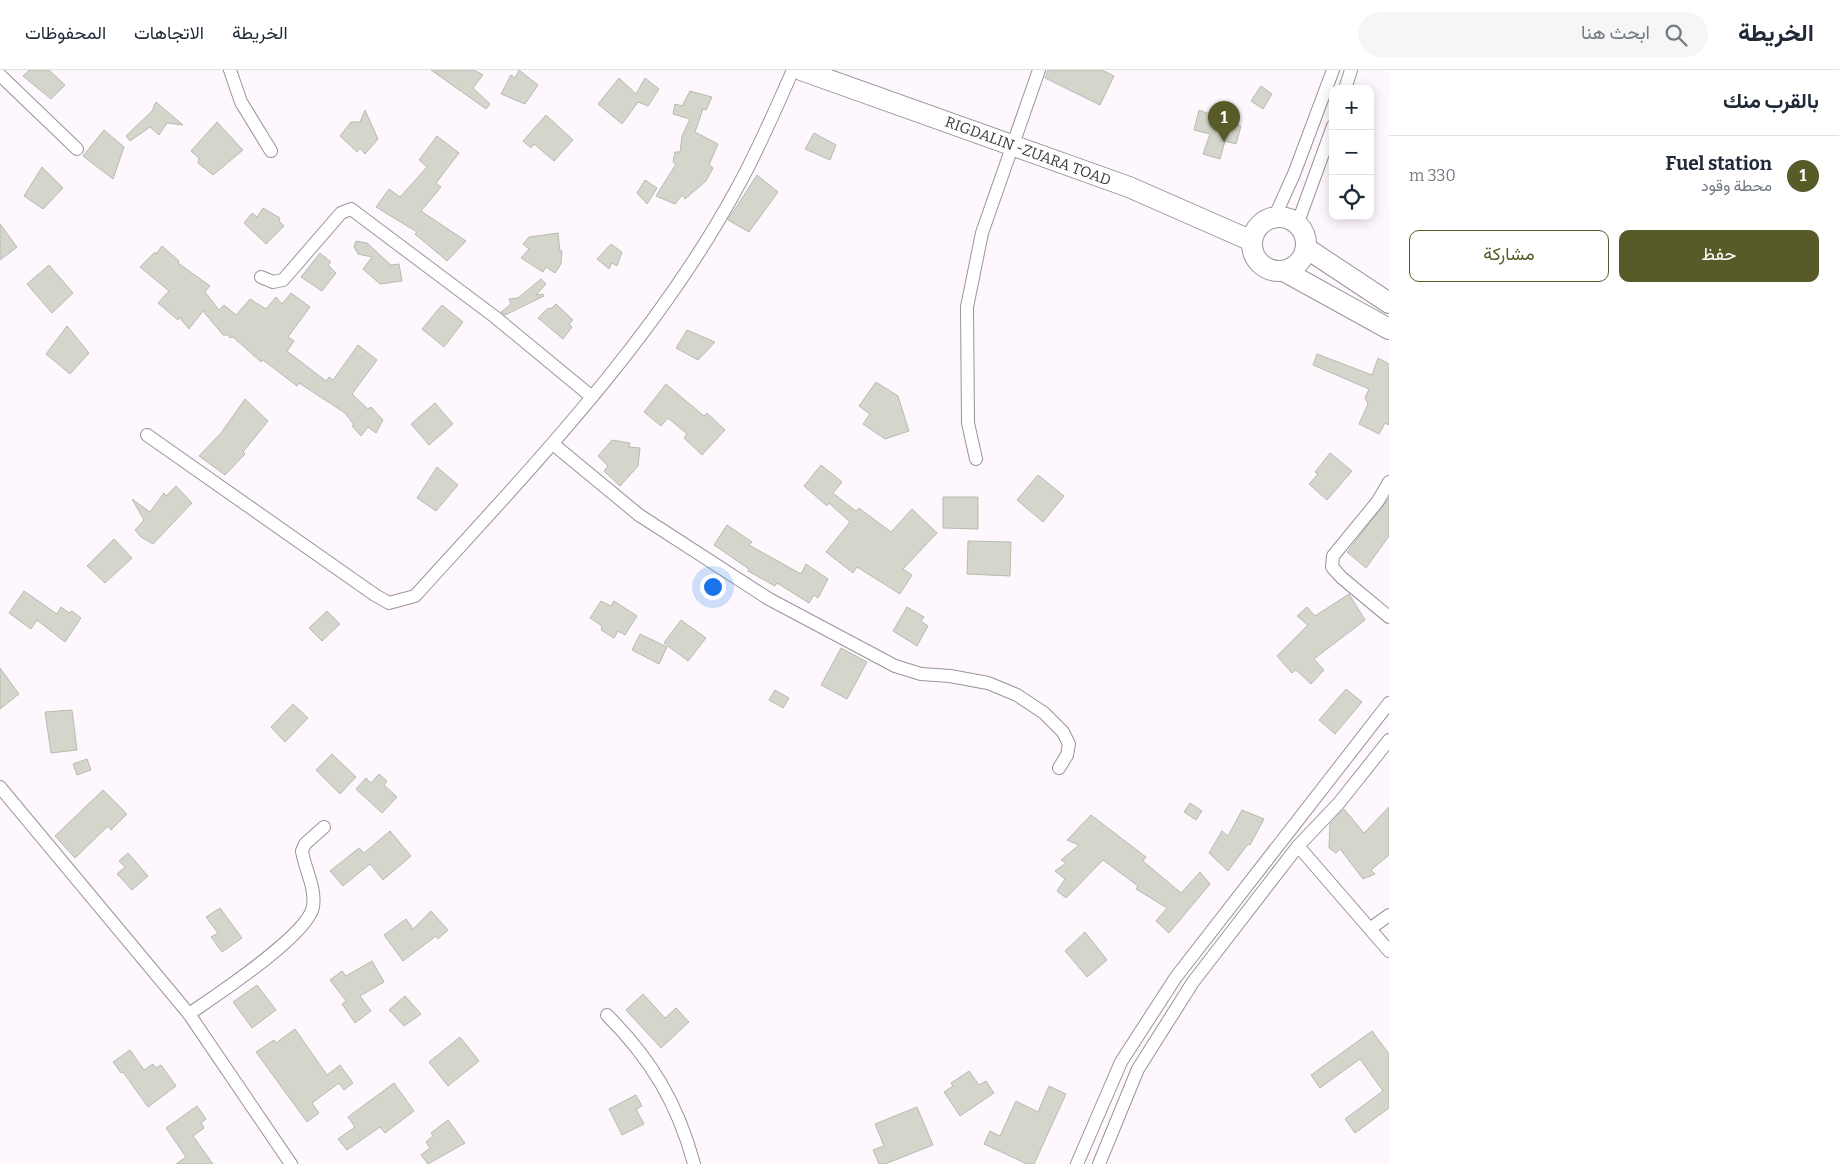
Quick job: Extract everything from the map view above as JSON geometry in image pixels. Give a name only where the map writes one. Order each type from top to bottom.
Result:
[{"type":"main road","name":"RIGDALIN -ZUARA TOAD","points":[[801,70],[1129,187],[1252,241]]},
{"type":"main road","points":[[1274,218],[1290,220],[1297,225],[1306,239],[1306,248],[1299,263],[1284,271],[1276,271],[1260,264],[1255,258],[1252,241],[1259,226],[1274,218]]},
{"type":"main road","points":[[1306,248],[1389,303]]},
{"type":"main road","points":[[1284,271],[1389,329]]},
{"type":"street","points":[[230,70],[233,84],[244,109],[271,151]]},
{"type":"street","points":[[147,435],[375,595],[389,603],[415,596],[552,444],[651,322],[731,199],[758,147],[793,70]]},
{"type":"street","points":[[976,459],[968,423],[967,307],[982,233],[1039,70]]},
{"type":"street","points":[[1274,218],[1294,174],[1333,70]]},
{"type":"street","points":[[1346,85],[1351,70]]},
{"type":"street","points":[[0,75],[77,149]]},
{"type":"street","points":[[1297,225],[1332,130]]},
{"type":"street","points":[[261,277],[272,282],[283,280],[341,213],[351,209],[494,317],[592,397]]},
{"type":"street","points":[[552,444],[639,515],[769,599],[895,666],[921,674],[950,676],[988,683],[1017,695],[1044,713],[1063,732],[1068,744],[1066,755],[1059,768]]},
{"type":"street","points":[[1389,482],[1378,500],[1333,556],[1332,566],[1342,578],[1389,617]]},
{"type":"street","points":[[1077,1164],[1121,1062],[1176,977],[1389,703]]},
{"type":"street","points":[[1099,1164],[1138,1069],[1193,982],[1298,846],[1338,803],[1389,740]]},
{"type":"street","points":[[0,787],[189,1014],[291,1164]]},
{"type":"street","points":[[189,1014],[286,942],[303,925],[313,908],[312,882],[302,851],[305,844],[324,827]]},
{"type":"street","points":[[1298,846],[1389,951]]},
{"type":"street","points":[[1371,928],[1389,915]]},
{"type":"street","points":[[607,1015],[638,1048],[667,1091],[694,1164]]},
{"type":"building","points":[[29,70],[49,70],[65,85],[51,99],[23,76]]},
{"type":"building","points":[[431,70],[474,70],[483,75],[473,88],[490,104],[486,109]]},
{"type":"building","points":[[519,70],[538,85],[525,104],[501,94],[511,75],[515,78]]},
{"type":"building","points":[[1048,70],[1102,70],[1114,76],[1100,105],[1045,78]]},
{"type":"building","points":[[619,78],[636,94],[645,78],[659,89],[648,106],[638,102],[622,124],[598,104]]},
{"type":"building","points":[[1261,86],[1272,94],[1263,109],[1251,101]]},
{"type":"building","points":[[690,91],[712,97],[706,110],[703,109],[695,132],[718,144],[709,165],[713,168],[706,181],[685,199],[682,195],[675,204],[656,196],[676,164],[673,162],[675,152],[680,152],[682,136],[690,119],[673,114],[675,104],[682,106]]},
{"type":"building","points":[[156,102],[183,125],[167,123],[159,135],[150,127],[130,141],[126,136],[152,111]]},
{"type":"building","points":[[365,110],[378,139],[365,154],[360,148],[357,152],[340,136],[351,122],[360,122]]},
{"type":"building","points":[[1199,110],[1241,126],[1236,144],[1225,141],[1220,159],[1203,154],[1210,134],[1194,130]]},
{"type":"building","points":[[546,115],[573,140],[554,161],[534,144],[531,148],[523,141]]},
{"type":"building","points":[[217,122],[243,150],[213,175],[198,163],[199,158],[191,151]]},
{"type":"building","points":[[104,130],[124,147],[113,179],[83,156]]},
{"type":"building","points":[[814,133],[836,145],[830,160],[805,149]]},
{"type":"building","points":[[437,136],[459,153],[436,183],[441,187],[421,211],[466,241],[447,261],[415,234],[417,232],[376,207],[389,189],[400,197],[427,167],[419,160]]},
{"type":"building","points":[[42,167],[63,188],[43,209],[24,196]]},
{"type":"building","points":[[757,175],[778,192],[749,232],[728,220]]},
{"type":"building","points":[[645,180],[657,188],[647,204],[637,193]]},
{"type":"building","points":[[263,208],[280,218],[279,221],[284,226],[266,244],[244,223],[252,213],[257,217]]},
{"type":"building","points":[[0,224],[17,247],[0,260]]},
{"type":"building","points":[[558,233],[560,251],[562,251],[561,264],[555,273],[546,267],[543,272],[521,258],[529,249],[523,244],[529,237]]},
{"type":"building","points":[[356,241],[367,243],[391,265],[399,264],[402,281],[380,284],[363,269],[372,257],[358,254],[354,247]]},
{"type":"building","points":[[611,244],[622,252],[617,266],[612,263],[609,269],[597,259]]},
{"type":"building","points":[[162,246],[179,261],[178,263],[210,286],[205,292],[219,310],[224,305],[236,315],[250,299],[266,309],[276,297],[282,304],[291,293],[310,307],[288,337],[294,341],[287,351],[326,381],[329,377],[333,380],[358,345],[377,360],[352,394],[368,409],[371,407],[383,420],[376,433],[368,427],[361,436],[352,426],[354,425],[345,413],[299,383],[297,386],[263,360],[261,362],[233,337],[230,338],[228,335],[223,335],[203,311],[189,329],[179,317],[178,320],[158,303],[169,291],[140,267],[155,252],[156,254]]},
{"type":"building","points":[[320,253],[331,262],[328,265],[336,273],[322,291],[301,277]]},
{"type":"building","points":[[49,265],[73,293],[52,313],[27,284]]},
{"type":"building","points":[[541,279],[546,284],[536,295],[543,294],[544,296],[505,315],[501,312],[511,304],[509,299],[518,298]]},
{"type":"building","points":[[556,304],[573,320],[569,324],[572,327],[563,339],[538,318],[547,309],[552,308]]},
{"type":"building","points":[[442,305],[463,322],[444,347],[422,329]]},
{"type":"building","points":[[67,326],[89,353],[70,374],[46,354]]},
{"type":"building","points":[[687,330],[715,342],[698,360],[676,348]]},
{"type":"building","points":[[1317,354],[1372,375],[1378,358],[1389,364],[1389,425],[1385,423],[1379,434],[1359,424],[1368,404],[1365,398],[1369,389],[1313,365]]},
{"type":"building","points":[[876,382],[898,396],[909,431],[885,439],[863,424],[870,414],[859,406]]},
{"type":"building","points":[[666,384],[704,416],[707,413],[725,430],[702,455],[684,438],[687,434],[668,418],[661,426],[644,412]]},
{"type":"building","points":[[245,399],[268,421],[243,452],[245,454],[225,475],[199,456],[221,433]]},
{"type":"building","points":[[435,403],[453,424],[429,445],[411,424]]},
{"type":"building","points":[[612,440],[630,443],[629,447],[640,448],[638,466],[620,486],[604,471],[608,466],[598,456]]},
{"type":"building","points":[[1330,453],[1352,471],[1327,500],[1309,484],[1318,474],[1315,472]]},
{"type":"building","points":[[821,465],[842,482],[833,493],[856,511],[859,508],[891,532],[912,509],[937,533],[903,569],[912,575],[900,594],[857,567],[853,573],[826,552],[850,522],[829,503],[827,506],[804,486]]},
{"type":"building","points":[[437,467],[458,485],[436,511],[417,498]]},
{"type":"building","points":[[1038,475],[1064,496],[1043,522],[1017,500]]},
{"type":"building","points":[[176,486],[192,503],[153,544],[141,537],[135,530],[144,520],[132,499],[150,512],[164,493],[166,496]]},
{"type":"building","points":[[943,497],[978,497],[978,529],[943,528]]},
{"type":"building","points":[[1389,498],[1389,536],[1366,568],[1347,552]]},
{"type":"building","points":[[727,525],[752,542],[749,545],[801,574],[806,564],[828,579],[818,598],[814,595],[809,603],[777,583],[775,586],[748,571],[749,569],[714,545]]},
{"type":"building","points":[[114,539],[132,558],[105,583],[87,566]]},
{"type":"building","points":[[968,541],[1011,542],[1010,576],[967,574]]},
{"type":"building","points":[[24,591],[57,614],[61,607],[69,613],[72,611],[81,618],[65,642],[37,620],[31,629],[9,613]]},
{"type":"building","points":[[1349,594],[1365,620],[1314,659],[1324,670],[1311,684],[1296,670],[1292,673],[1277,656],[1308,625],[1297,616],[1307,607],[1315,616]]},
{"type":"building","points":[[601,601],[611,606],[614,601],[637,616],[625,635],[618,631],[614,638],[601,630],[602,626],[590,618]]},
{"type":"building","points":[[907,607],[924,617],[921,621],[928,626],[917,646],[893,631]]},
{"type":"building","points":[[327,611],[340,624],[322,641],[309,628]]},
{"type":"building","points":[[681,620],[706,638],[688,661],[664,643]]},
{"type":"building","points":[[640,634],[667,647],[659,664],[632,650]]},
{"type":"building","points":[[841,648],[867,662],[847,699],[821,685]]},
{"type":"building","points":[[0,668],[19,694],[0,709]]},
{"type":"building","points":[[1346,689],[1362,702],[1335,734],[1319,720]]},
{"type":"building","points":[[775,690],[789,698],[783,708],[769,700]]},
{"type":"building","points":[[293,704],[308,718],[285,742],[271,727]]},
{"type":"building","points":[[72,710],[77,750],[51,753],[45,712]]},
{"type":"building","points":[[332,754],[356,777],[340,794],[316,770]]},
{"type":"building","points":[[87,759],[91,770],[77,775],[73,764]]},
{"type":"building","points":[[379,774],[387,781],[384,785],[397,797],[382,813],[356,789],[366,778],[371,783]]},
{"type":"building","points":[[103,790],[127,814],[111,830],[108,826],[75,858],[55,836]]},
{"type":"building","points":[[1190,803],[1202,811],[1196,820],[1184,812]]},
{"type":"building","points":[[1389,807],[1389,855],[1371,870],[1375,874],[1363,879],[1340,849],[1336,853],[1329,848],[1330,824],[1344,809],[1364,833]]},
{"type":"building","points":[[1242,810],[1264,819],[1250,845],[1248,844],[1228,871],[1209,853],[1222,831],[1228,836]]},
{"type":"building","points":[[1091,815],[1146,857],[1143,861],[1181,893],[1200,872],[1210,884],[1169,933],[1156,921],[1167,908],[1136,889],[1138,886],[1103,860],[1066,898],[1057,891],[1065,879],[1055,871],[1066,863],[1061,860],[1079,845],[1067,840]]},
{"type":"building","points":[[390,831],[411,856],[383,880],[370,864],[343,886],[330,871],[359,848],[364,853]]},
{"type":"building","points":[[128,853],[148,876],[132,890],[117,874],[125,867],[119,861]]},
{"type":"building","points":[[220,908],[242,938],[222,952],[211,937],[218,933],[206,917]]},
{"type":"building","points":[[431,911],[448,930],[438,939],[436,936],[403,961],[384,935],[406,919],[413,929]]},
{"type":"building","points":[[1085,932],[1107,960],[1087,977],[1065,951]]},
{"type":"building","points":[[372,961],[384,982],[360,996],[371,1011],[355,1023],[342,1004],[346,1001],[330,980],[342,971],[346,976]]},
{"type":"building","points":[[257,985],[276,1010],[252,1028],[233,1002]]},
{"type":"building","points":[[643,994],[665,1018],[676,1008],[689,1022],[661,1048],[626,1010]]},
{"type":"building","points":[[405,996],[421,1014],[404,1026],[389,1010]]},
{"type":"building","points":[[295,1029],[327,1075],[340,1065],[353,1083],[344,1090],[339,1083],[312,1103],[319,1113],[307,1122],[256,1052],[274,1040],[276,1043]]},
{"type":"building","points":[[1372,1031],[1389,1054],[1389,1108],[1355,1133],[1345,1119],[1383,1091],[1360,1059],[1320,1088],[1311,1075]]},
{"type":"building","points":[[460,1037],[479,1061],[448,1086],[429,1062]]},
{"type":"building","points":[[130,1050],[144,1070],[153,1064],[156,1068],[161,1065],[176,1086],[148,1107],[123,1072],[121,1073],[113,1062]]},
{"type":"building","points":[[969,1071],[979,1085],[986,1081],[994,1093],[960,1116],[944,1092],[953,1086],[951,1083]]},
{"type":"building","points":[[394,1083],[414,1111],[385,1133],[380,1127],[347,1150],[338,1139],[355,1127],[348,1117]]},
{"type":"building","points":[[1049,1086],[1066,1094],[1034,1164],[1027,1164],[984,1144],[990,1131],[1000,1136],[1016,1101],[1038,1112]]},
{"type":"building","points":[[636,1095],[642,1106],[636,1109],[644,1124],[622,1135],[609,1109]]},
{"type":"building","points":[[197,1106],[206,1119],[201,1123],[204,1128],[193,1136],[213,1164],[176,1164],[186,1157],[166,1128]]},
{"type":"building","points":[[917,1107],[933,1145],[885,1164],[879,1164],[873,1150],[884,1146],[875,1124]]},
{"type":"building","points":[[448,1120],[465,1143],[428,1164],[421,1155],[430,1148],[426,1142],[433,1136],[431,1133]]},
{"type":"place","name":"Fuel station","points":[[1224,142]]}]
